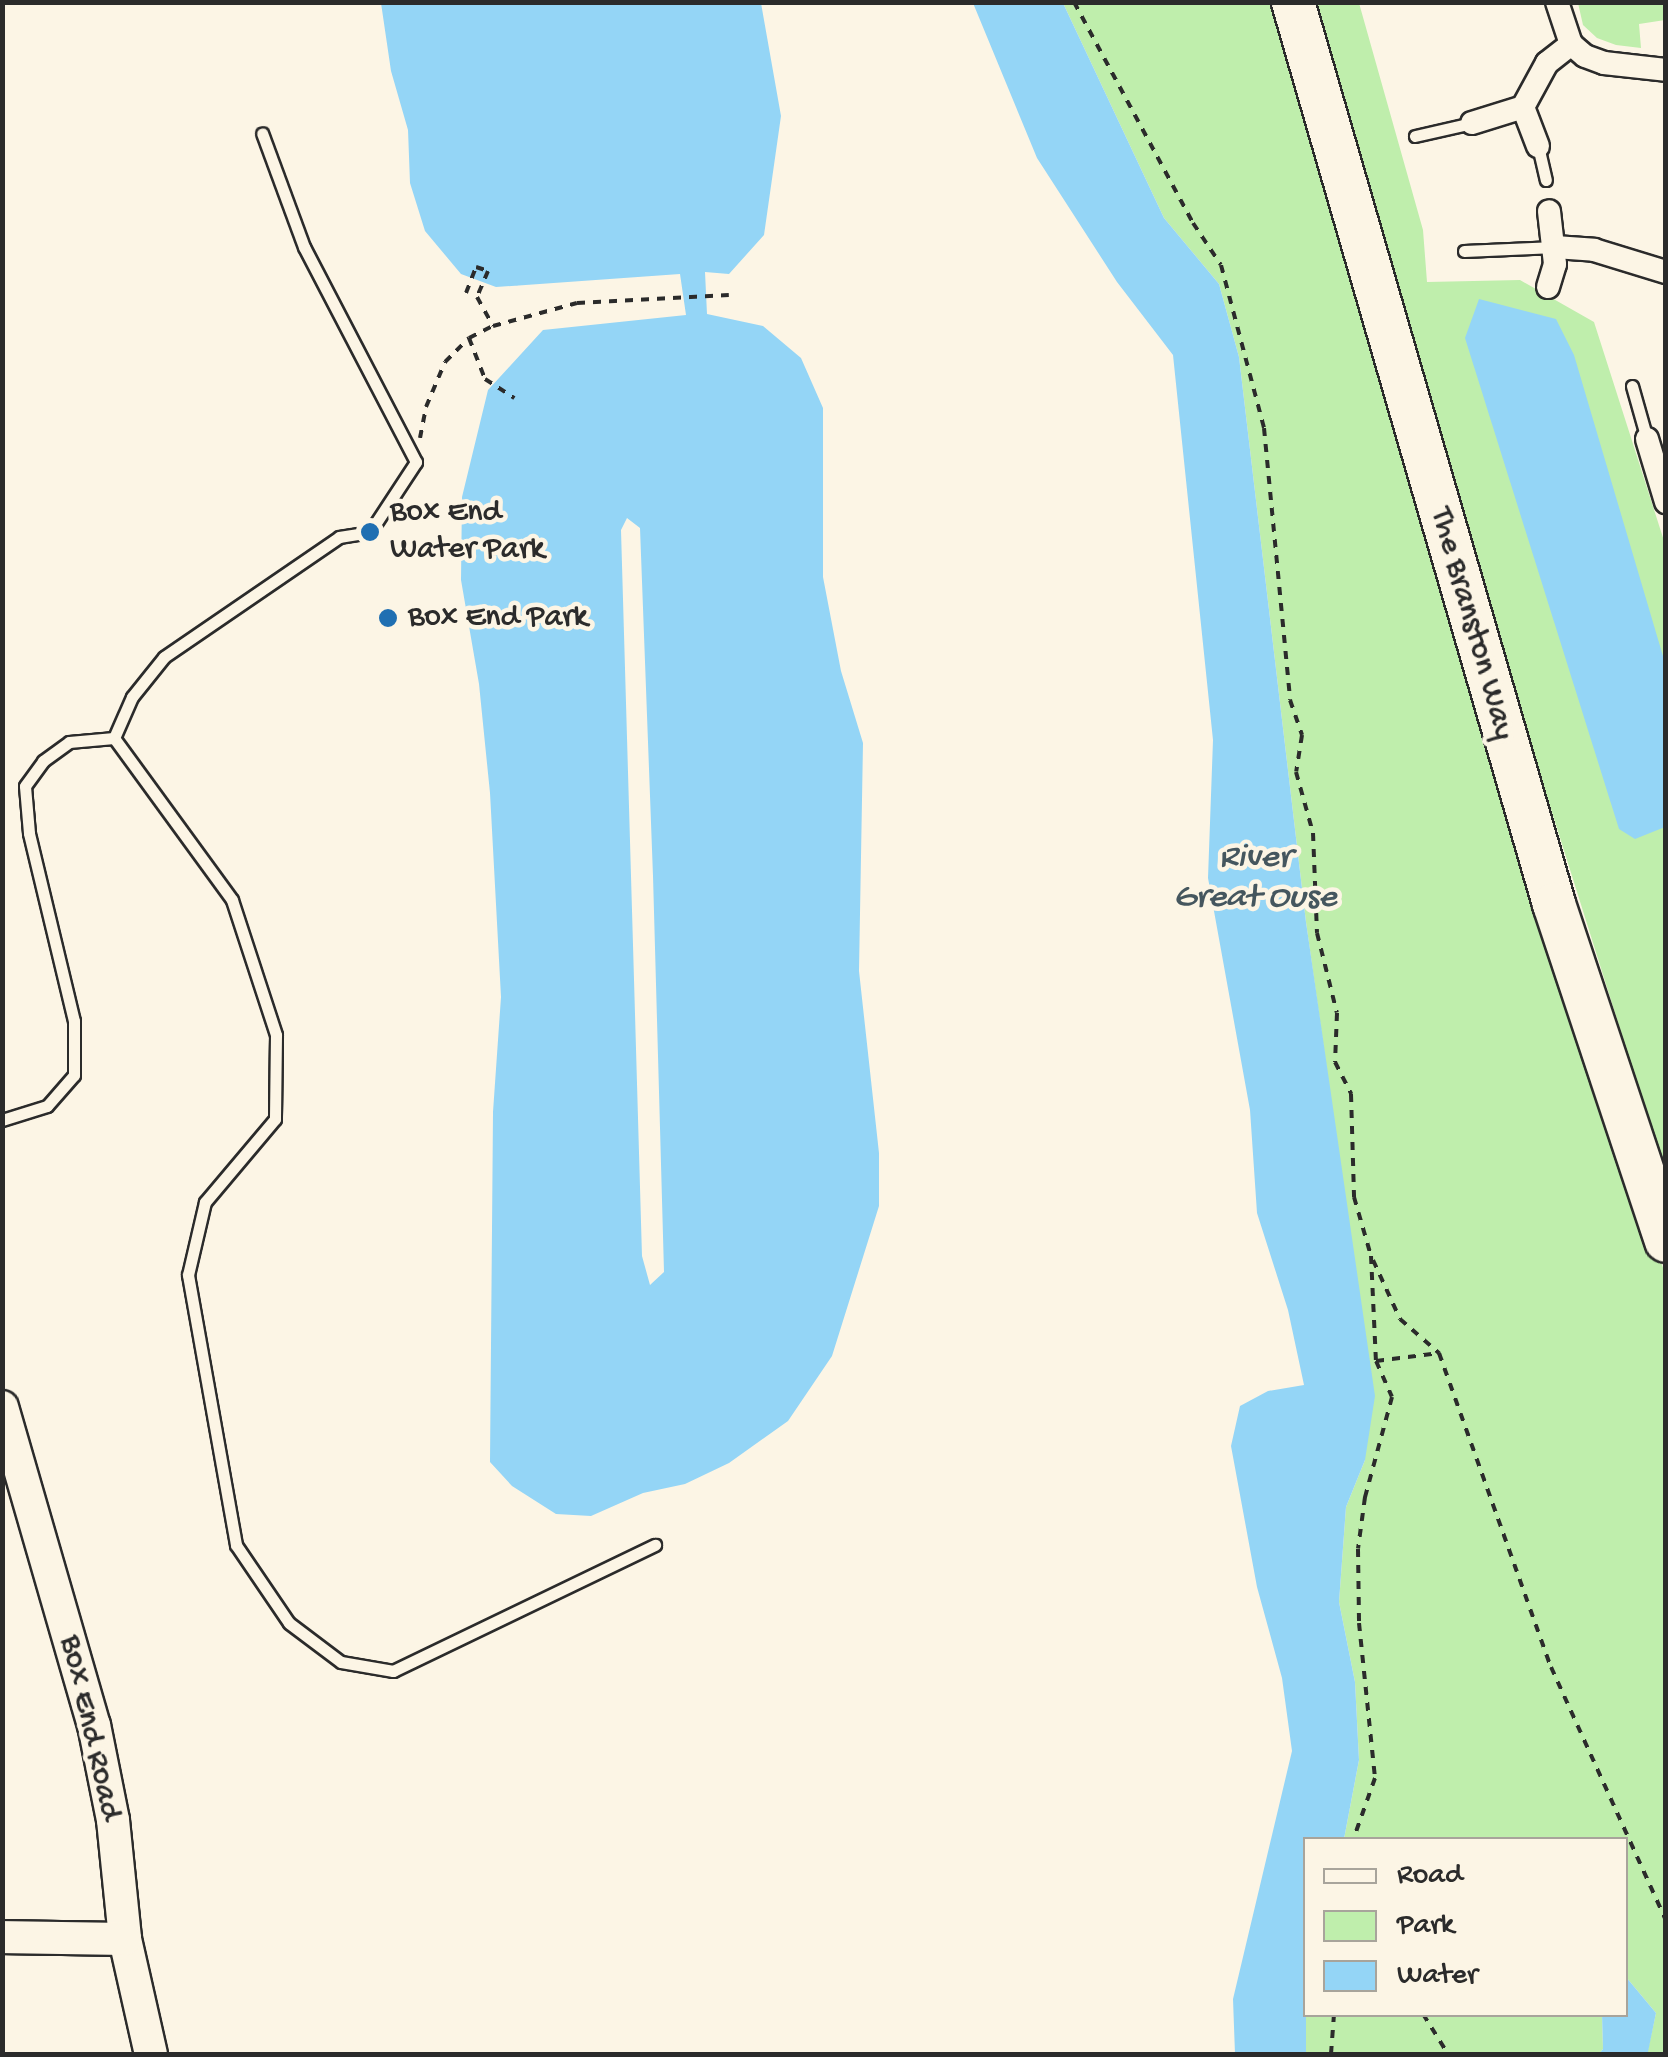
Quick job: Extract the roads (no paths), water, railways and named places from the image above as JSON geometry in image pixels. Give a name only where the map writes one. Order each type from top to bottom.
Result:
[{"type":"highway","name":"The Branston Way","points":[[1293,2],[1548,885],[1666,1240]]},
{"type":"street","points":[[1557,2],[1571,44],[1585,56],[1604,63],[1666,70]]},
{"type":"street","points":[[1472,123],[1523,107],[1548,62],[1571,44]]},
{"type":"street","points":[[1523,107],[1538,146]]},
{"type":"street","points":[[1548,287],[1556,264],[1549,212]]},
{"type":"street","points":[[1555,248],[1594,250],[1666,272]]},
{"type":"street","points":[[1647,439],[1664,488]]},
{"type":"street","name":"Box End Road","points":[[2,1407],[94,1725],[112,1820],[125,1939],[151,2054]]},
{"type":"street","points":[[2,1936],[125,1939]]},
{"type":"lane","points":[[1415,136],[1472,123]]},
{"type":"lane","points":[[114,738],[132,697],[164,657],[339,537],[370,532],[416,462],[304,247],[262,133]]},
{"type":"lane","points":[[1538,146],[1546,180]]},
{"type":"lane","points":[[1464,251],[1555,248]]},
{"type":"lane","points":[[1632,386],[1647,439]]},
{"type":"lane","points":[[2,1120],[48,1106],[74,1075],[74,1021],[29,833],[26,786],[42,761],[69,742],[114,738]]},
{"type":"lane","points":[[114,738],[232,900],[276,1035],[274,1119],[205,1202],[188,1275],[236,1544],[288,1623],[341,1662],[394,1671],[655,1544]]},
{"type":"water","name":"Box End Park","points":[[381,3],[761,3],[781,116],[764,235],[729,274],[705,272],[707,314],[763,326],[801,358],[823,408],[823,577],[841,671],[863,743],[859,971],[879,1153],[879,1206],[832,1356],[788,1421],[729,1463],[685,1484],[643,1493],[591,1516],[556,1514],[512,1486],[490,1462],[493,1112],[501,997],[490,793],[479,684],[461,580],[462,497],[488,390],[543,330],[686,315],[680,274],[496,287],[461,274],[425,231],[410,183],[408,130],[391,71]],"holes":[[[627,518],[640,528],[664,1272],[650,1285],[642,1256],[621,530]]]},
{"type":"water","name":"River Great Ouse","points":[[973,3],[1063,3],[1164,218],[1219,284],[1239,357],[1306,922],[1375,1396],[1365,1460],[1346,1507],[1339,1602],[1355,1682],[1359,1760],[1344,1837],[1303,1837],[1306,2054],[1235,2054],[1233,1999],[1292,1751],[1282,1678],[1257,1587],[1231,1446],[1240,1406],[1268,1391],[1304,1385],[1288,1310],[1257,1213],[1250,1110],[1208,878],[1213,740],[1173,355],[1117,282],[1037,158]]},
{"type":"water","points":[[1479,299],[1556,319],[1574,355],[1665,663],[1665,827],[1635,839],[1619,829],[1465,338]]},
{"type":"water","points":[[1628,1979],[1656,2013],[1648,2052],[1599,2054],[1603,2049],[1602,2017],[1628,2017]]},
{"type":"place","name":"Box End Water Park","points":[[370,532]]},
{"type":"place","name":"Box End Park","points":[[388,618]]}]
